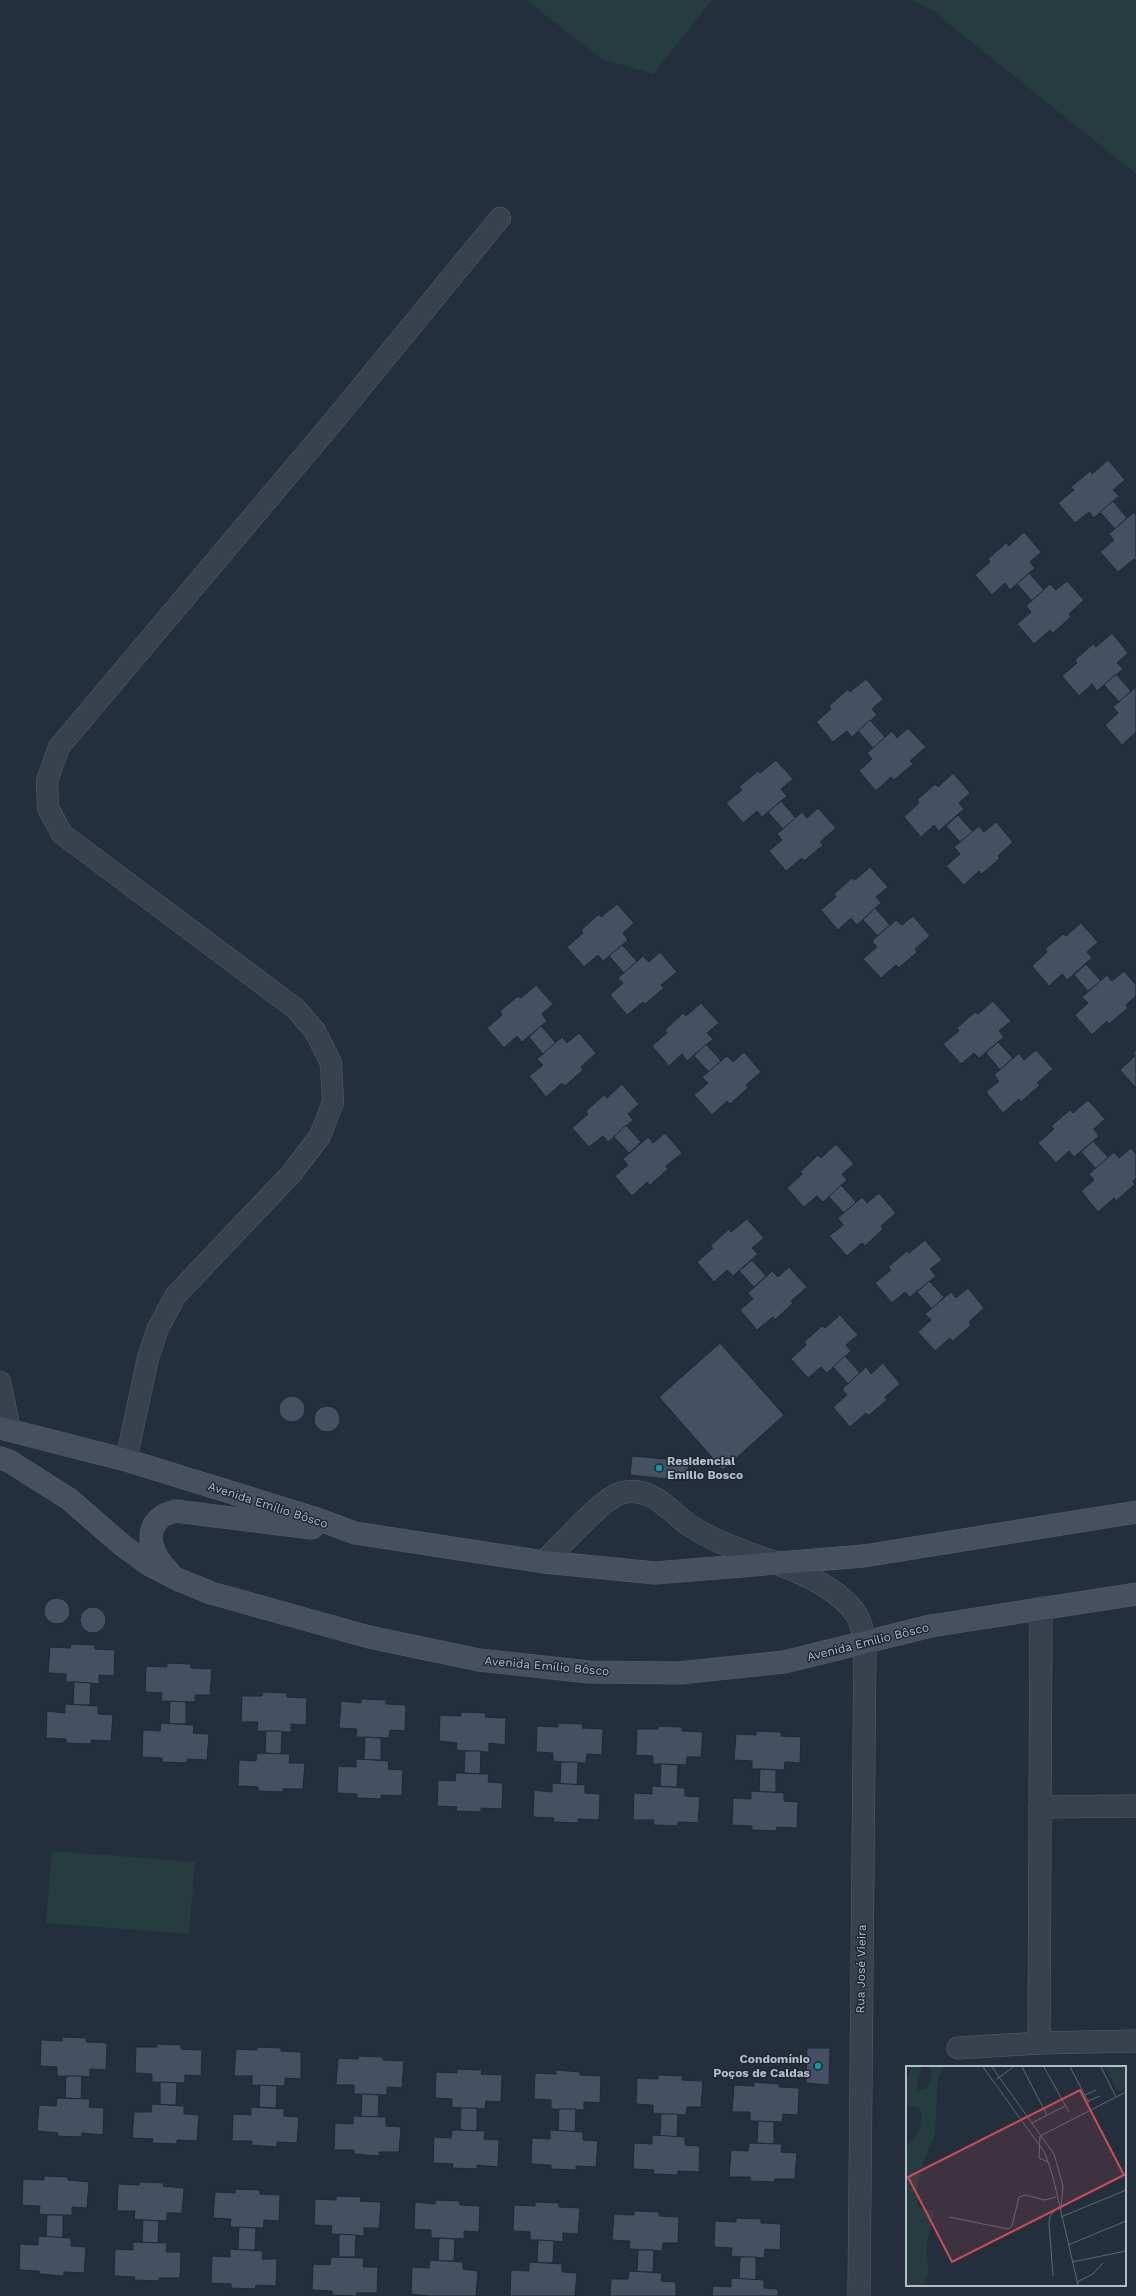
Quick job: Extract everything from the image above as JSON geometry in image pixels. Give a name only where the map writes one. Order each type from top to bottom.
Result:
[{"type":"main road","name":"Avenida Emílio Bôsco","points":[[5,1429],[126,1460],[316,1519],[355,1533],[544,1562],[655,1573],[872,1555],[1136,1512]]},
{"type":"main road","name":"Avenida Emílio Bôsco","points":[[0,1458],[9,1460],[69,1499],[148,1564],[177,1579],[211,1593],[370,1637],[479,1660],[589,1672],[679,1673],[784,1662],[931,1626],[1136,1594]]},
{"type":"main road","points":[[177,1579],[160,1563],[151,1548],[152,1530],[161,1517],[175,1511],[355,1533]]},
{"type":"street","name":"Rua José Vieira","points":[[544,1562],[604,1504],[620,1493],[638,1492],[654,1497],[672,1509],[688,1524],[711,1538],[813,1580],[834,1593],[848,1605],[861,1621],[865,1643],[859,2296]]},
{"type":"street","points":[[1039,2043],[1041,1608]]},
{"type":"street","points":[[1040,1807],[1136,1806]]},
{"type":"street","points":[[958,2048],[1039,2043],[1136,2041]]},
{"type":"lane","points":[[126,1460],[148,1358],[158,1328],[176,1295],[291,1174],[320,1136],[333,1102],[331,1063],[315,1031],[296,1009],[62,834],[48,808],[47,781],[59,747],[332,423],[500,218]]},
{"type":"lane","points":[[0,1382],[5,1429]]},
{"type":"green space","points":[[526,0],[712,0],[653,74],[602,59]]},
{"type":"green space","points":[[913,0],[1136,0],[1136,174],[933,11]]},
{"type":"green space","points":[[52,1851],[195,1862],[189,1934],[46,1923]]},
{"type":"building","points":[[1108,460],[1125,480],[1113,490],[1119,496],[1094,518],[1089,512],[1075,523],[1058,503],[1074,490],[1071,487],[1090,471],[1092,474]]},
{"type":"building","points":[[1113,501],[1127,518],[1115,529],[1100,512]]},
{"type":"building","points":[[1134,512],[1136,515],[1136,561],[1134,559],[1118,572],[1100,552],[1114,540],[1109,534]]},
{"type":"building","points":[[1024,532],[1041,552],[1030,562],[1035,568],[1010,590],[1005,583],[992,595],[975,575],[990,562],[988,559],[1006,543],[1009,546]]},
{"type":"building","points":[[1029,573],[1044,590],[1032,601],[1017,584]]},
{"type":"building","points":[[1067,581],[1084,600],[1069,614],[1071,617],[1053,633],[1050,630],[1034,644],[1017,624],[1031,612],[1026,606],[1050,584],[1056,590]]},
{"type":"building","points":[[1112,633],[1128,653],[1117,663],[1123,669],[1097,691],[1092,684],[1079,696],[1062,676],[1077,663],[1075,660],[1093,644],[1096,647]]},
{"type":"building","points":[[1116,674],[1131,691],[1119,702],[1104,685]]},
{"type":"building","points":[[866,679],[883,699],[872,709],[877,715],[852,737],[847,731],[833,742],[816,722],[831,709],[829,706],[848,689],[850,692]]},
{"type":"building","points":[[1136,687],[1136,732],[1122,745],[1105,725],[1118,713],[1113,707]]},
{"type":"building","points":[[870,720],[885,737],[873,748],[858,731]]},
{"type":"building","points":[[908,728],[926,747],[910,761],[913,764],[894,780],[891,777],[876,791],[859,771],[872,759],[867,753],[892,731],[897,738]]},
{"type":"building","points":[[776,760],[793,779],[781,789],[787,796],[762,817],[757,811],[743,823],[726,803],[742,790],[739,787],[758,771],[760,773]]},
{"type":"building","points":[[953,773],[970,793],[959,803],[964,809],[939,831],[934,825],[921,837],[904,817],[919,803],[917,800],[935,784],[938,787]]},
{"type":"building","points":[[781,801],[796,818],[783,829],[768,812]]},
{"type":"building","points":[[818,808],[836,828],[820,842],[823,845],[804,861],[802,858],[786,871],[769,851],[782,840],[777,834],[802,812],[807,818]]},
{"type":"building","points":[[958,815],[973,832],[960,842],[946,826]]},
{"type":"building","points":[[996,822],[1013,842],[998,856],[1000,858],[982,874],[979,871],[964,885],[946,866],[960,854],[954,847],[979,826],[984,832]]},
{"type":"building","points":[[870,867],[888,887],[876,897],[881,903],[857,925],[851,918],[838,930],[821,910],[836,897],[834,894],[852,878],[855,880]]},
{"type":"building","points":[[617,904],[634,923],[623,933],[628,940],[603,961],[598,955],[584,967],[567,947],[583,933],[581,930],[599,914],[601,917]]},
{"type":"building","points":[[875,908],[890,925],[878,936],[863,920]]},
{"type":"building","points":[[913,916],[930,936],[915,949],[917,952],[899,968],[896,965],[881,978],[863,959],[877,947],[872,941],[896,920],[902,925]]},
{"type":"building","points":[[1081,923],[1098,942],[1087,952],[1092,958],[1067,980],[1062,974],[1049,986],[1032,966],[1047,952],[1045,949],[1063,934],[1066,936]]},
{"type":"building","points":[[622,945],[637,961],[624,973],[609,956]]},
{"type":"building","points":[[660,952],[677,972],[661,985],[664,988],[645,1004],[643,1002],[627,1015],[610,995],[623,983],[618,978],[643,956],[649,962]]},
{"type":"building","points":[[1086,964],[1101,981],[1088,991],[1074,975]]},
{"type":"building","points":[[1124,971],[1136,985],[1136,996],[1126,1005],[1128,1008],[1109,1024],[1107,1021],[1092,1035],[1075,1015],[1088,1003],[1082,997],[1107,975],[1112,981]]},
{"type":"building","points":[[536,985],[553,1004],[542,1014],[547,1021],[522,1042],[517,1036],[504,1048],[487,1028],[502,1015],[500,1011],[518,996],[521,998]]},
{"type":"building","points":[[993,1001],[1011,1021],[999,1031],[1004,1037],[979,1058],[974,1053],[961,1064],[943,1044],[959,1031],[957,1028],[975,1012],[978,1014]]},
{"type":"building","points":[[701,1003],[719,1023],[707,1033],[713,1039],[687,1061],[682,1054],[669,1066],[652,1046],[667,1033],[665,1030],[683,1013],[686,1016]]},
{"type":"building","points":[[541,1026],[556,1043],[543,1054],[529,1037]]},
{"type":"building","points":[[579,1033],[596,1053],[581,1067],[583,1070],[565,1086],[562,1083],[546,1097],[529,1076],[543,1065],[537,1059],[562,1037],[567,1043]]},
{"type":"building","points":[[998,1042],[1013,1058],[1000,1070],[986,1053]]},
{"type":"building","points":[[706,1044],[721,1061],[709,1072],[694,1056]]},
{"type":"building","points":[[1036,1050],[1053,1069],[1037,1083],[1040,1085],[1021,1102],[1019,1099],[1003,1113],[986,1092],[999,1081],[994,1075],[1019,1053],[1024,1060]]},
{"type":"building","points":[[1136,1050],[1136,1088],[1120,1070],[1135,1056],[1133,1053]]},
{"type":"building","points":[[744,1052],[761,1072],[746,1085],[748,1088],[730,1104],[727,1101],[712,1115],[694,1095],[708,1083],[702,1077],[727,1056],[733,1062]]},
{"type":"building","points":[[622,1084],[639,1104],[628,1114],[633,1120],[608,1142],[603,1136],[589,1147],[572,1128],[588,1114],[586,1111],[604,1095],[607,1098]]},
{"type":"building","points":[[1088,1100],[1105,1119],[1094,1129],[1099,1136],[1074,1157],[1069,1151],[1056,1163],[1038,1143],[1054,1129],[1051,1126],[1070,1110],[1073,1113]]},
{"type":"building","points":[[626,1125],[641,1142],[629,1153],[614,1137]]},
{"type":"building","points":[[665,1133],[682,1153],[666,1166],[668,1169],[650,1185],[647,1182],[632,1196],[615,1176],[628,1165],[623,1159],[648,1137],[653,1143]]},
{"type":"building","points":[[1093,1141],[1108,1157],[1096,1169],[1081,1152]]},
{"type":"building","points":[[836,1144],[854,1164],[842,1174],[847,1180],[823,1202],[817,1196],[804,1207],[787,1188],[802,1174],[800,1172],[818,1155],[821,1158]]},
{"type":"building","points":[[1131,1148],[1136,1154],[1136,1178],[1133,1181],[1135,1184],[1116,1201],[1114,1198],[1098,1212],[1081,1191],[1094,1180],[1089,1174],[1114,1152],[1119,1158]]},
{"type":"building","points":[[841,1185],[856,1202],[844,1213],[829,1197]]},
{"type":"building","points":[[879,1193],[896,1213],[881,1226],[883,1229],[865,1246],[862,1243],[847,1256],[829,1236],[843,1225],[838,1218],[862,1197],[867,1203]]},
{"type":"building","points":[[747,1219],[764,1238],[752,1248],[758,1254],[733,1276],[727,1270],[714,1282],[697,1262],[713,1248],[710,1246],[729,1229],[731,1232]]},
{"type":"building","points":[[925,1240],[942,1260],[930,1269],[936,1276],[910,1297],[905,1292],[892,1303],[875,1283],[891,1270],[888,1267],[907,1251],[909,1253]]},
{"type":"building","points":[[752,1260],[766,1276],[754,1287],[739,1271]]},
{"type":"building","points":[[789,1267],[807,1287],[791,1301],[793,1303],[775,1320],[773,1317],[757,1330],[740,1310],[753,1299],[748,1293],[772,1271],[778,1277]]},
{"type":"building","points":[[929,1281],[944,1297],[932,1309],[917,1292]]},
{"type":"building","points":[[968,1288],[984,1308],[969,1322],[971,1325],[953,1341],[950,1338],[935,1351],[918,1332],[931,1320],[925,1314],[951,1292],[956,1298]]},
{"type":"building","points":[[840,1315],[858,1335],[846,1345],[851,1351],[827,1373],[821,1367],[808,1378],[791,1359],[806,1345],[804,1342],[822,1326],[825,1328]]},
{"type":"building","points":[[720,1343],[784,1415],[723,1470],[659,1397]]},
{"type":"building","points":[[845,1356],[860,1373],[848,1384],[833,1367]]},
{"type":"building","points":[[883,1363],[900,1384],[885,1397],[887,1400],[868,1416],[866,1413],[850,1427],[833,1407],[847,1395],[842,1389],[866,1367],[871,1374]]},
{"type":"building","points":[[292,1396],[301,1400],[305,1409],[301,1418],[292,1422],[283,1418],[279,1409],[283,1400]]},
{"type":"building","points":[[327,1406],[336,1410],[340,1419],[336,1428],[327,1432],[318,1428],[314,1419],[318,1410]]},
{"type":"building","name":"Residencial Emilio Bosco","points":[[632,1456],[689,1461],[687,1481],[630,1475]]},
{"type":"building","points":[[57,1598],[66,1602],[70,1611],[66,1620],[57,1624],[48,1620],[44,1611],[48,1602]]},
{"type":"building","points":[[93,1607],[102,1611],[106,1620],[102,1629],[93,1633],[84,1629],[80,1620],[84,1611]]},
{"type":"building","points":[[71,1644],[95,1645],[95,1649],[115,1650],[114,1676],[99,1675],[99,1684],[66,1682],[66,1674],[48,1673],[50,1647],[70,1648]]},
{"type":"building","points":[[167,1663],[191,1664],[191,1668],[212,1669],[210,1695],[195,1695],[195,1702],[161,1701],[162,1693],[145,1692],[146,1666],[167,1667]]},
{"type":"building","points":[[74,1682],[91,1683],[90,1705],[73,1705]]},
{"type":"building","points":[[262,1692],[287,1693],[287,1697],[307,1698],[306,1725],[291,1724],[291,1732],[257,1731],[258,1722],[241,1722],[242,1696],[262,1696]]},
{"type":"building","points":[[361,1699],[386,1700],[386,1704],[406,1705],[405,1731],[390,1730],[389,1738],[356,1737],[357,1729],[339,1728],[341,1701],[361,1703]]},
{"type":"building","points":[[170,1701],[186,1702],[186,1724],[169,1724]]},
{"type":"building","points":[[65,1704],[98,1706],[98,1714],[113,1715],[111,1741],[91,1740],[91,1744],[66,1743],[66,1739],[46,1738],[47,1711],[65,1713]]},
{"type":"building","points":[[461,1712],[486,1713],[485,1717],[506,1718],[505,1745],[489,1743],[489,1752],[465,1751],[456,1750],[457,1743],[439,1741],[440,1715],[461,1716]]},
{"type":"building","points":[[161,1723],[194,1725],[193,1733],[209,1734],[207,1760],[187,1759],[187,1763],[162,1762],[162,1758],[142,1757],[143,1730],[160,1731]]},
{"type":"building","points":[[558,1723],[583,1724],[582,1728],[603,1729],[602,1755],[587,1754],[586,1763],[561,1762],[553,1761],[553,1753],[536,1752],[537,1726],[558,1727]]},
{"type":"building","points":[[658,1726],[682,1727],[682,1731],[703,1732],[701,1757],[687,1757],[686,1765],[653,1764],[653,1756],[636,1755],[637,1729],[658,1729]]},
{"type":"building","points":[[266,1731],[282,1731],[281,1754],[265,1753]]},
{"type":"building","points":[[756,1731],[781,1732],[781,1736],[801,1737],[800,1763],[785,1762],[784,1770],[752,1769],[752,1761],[734,1760],[736,1734],[756,1735]]},
{"type":"building","points":[[365,1737],[381,1738],[381,1760],[364,1760]]},
{"type":"building","points":[[465,1751],[481,1751],[480,1774],[464,1773]]},
{"type":"building","points":[[257,1753],[290,1754],[289,1763],[305,1763],[303,1789],[283,1789],[283,1792],[258,1791],[258,1787],[238,1786],[239,1760],[256,1761]]},
{"type":"building","points":[[356,1759],[389,1761],[388,1769],[403,1770],[402,1796],[381,1795],[381,1799],[357,1798],[357,1794],[337,1793],[338,1766],[356,1767]]},
{"type":"building","points":[[561,1762],[578,1762],[577,1785],[560,1784]]},
{"type":"building","points":[[661,1764],[678,1765],[677,1787],[660,1787]]},
{"type":"building","points":[[760,1769],[776,1770],[776,1792],[759,1792]]},
{"type":"building","points":[[456,1773],[489,1774],[488,1782],[503,1783],[502,1809],[481,1808],[481,1812],[456,1811],[457,1807],[437,1806],[438,1780],[455,1781]]},
{"type":"building","points":[[552,1783],[585,1785],[585,1793],[600,1794],[599,1820],[578,1819],[578,1823],[553,1822],[554,1818],[533,1817],[534,1790],[552,1792]]},
{"type":"building","points":[[652,1786],[685,1788],[685,1796],[700,1797],[698,1823],[678,1822],[678,1826],[653,1825],[654,1820],[633,1820],[634,1793],[652,1794]]},
{"type":"building","points":[[751,1791],[784,1793],[784,1801],[798,1802],[797,1828],[777,1827],[776,1831],[752,1830],[752,1826],[732,1825],[733,1798],[751,1799]]},
{"type":"building","points":[[62,2037],[87,2038],[86,2042],[107,2043],[106,2070],[90,2069],[90,2077],[57,2076],[57,2067],[40,2066],[41,2040],[62,2041]]},
{"type":"building","points":[[157,2044],[181,2045],[181,2049],[202,2050],[201,2076],[185,2075],[185,2083],[152,2082],[152,2074],[135,2073],[136,2047],[157,2047]]},
{"type":"building","points":[[257,2047],[281,2048],[281,2051],[301,2052],[301,2079],[285,2078],[285,2086],[252,2085],[252,2076],[234,2076],[236,2049],[257,2050]]},
{"type":"building","name":"Condomínio Poços de Caldas","points":[[807,2048],[830,2048],[829,2085],[806,2083]]},
{"type":"building","points":[[359,2056],[383,2057],[383,2060],[404,2061],[402,2088],[387,2087],[387,2095],[354,2094],[354,2085],[336,2085],[338,2058],[358,2059]]},
{"type":"building","points":[[457,2069],[482,2070],[481,2074],[502,2075],[501,2102],[486,2101],[485,2109],[461,2108],[452,2107],[452,2099],[435,2098],[436,2072],[457,2073]]},
{"type":"building","points":[[556,2070],[580,2072],[580,2075],[601,2076],[600,2103],[584,2102],[584,2110],[551,2109],[551,2100],[534,2099],[535,2073],[556,2074]]},
{"type":"building","points":[[658,2075],[683,2076],[682,2080],[703,2081],[701,2107],[687,2107],[686,2115],[661,2114],[653,2113],[653,2105],[636,2104],[637,2078],[658,2079]]},
{"type":"building","points":[[66,2076],[82,2076],[81,2099],[65,2098]]},
{"type":"building","points":[[160,2082],[177,2083],[176,2105],[160,2105]]},
{"type":"building","points":[[754,2082],[779,2084],[779,2087],[799,2088],[798,2115],[783,2114],[782,2122],[750,2121],[750,2112],[732,2112],[734,2085],[754,2086]]},
{"type":"building","points":[[260,2085],[277,2086],[276,2108],[259,2107]]},
{"type":"building","points":[[362,2094],[379,2095],[378,2117],[361,2117]]},
{"type":"building","points":[[57,2098],[90,2099],[89,2107],[104,2108],[103,2135],[82,2133],[82,2137],[57,2136],[58,2133],[37,2131],[39,2105],[56,2106]]},
{"type":"building","points":[[152,2104],[184,2106],[184,2114],[199,2115],[197,2141],[177,2140],[177,2144],[152,2143],[153,2139],[132,2138],[134,2112],[151,2112]]},
{"type":"building","points":[[251,2107],[284,2109],[284,2116],[299,2117],[297,2143],[277,2142],[277,2147],[252,2145],[252,2141],[232,2141],[233,2114],[251,2115]]},
{"type":"building","points":[[461,2108],[477,2108],[477,2131],[460,2130]]},
{"type":"building","points":[[559,2109],[576,2109],[575,2132],[558,2131]]},
{"type":"building","points":[[661,2114],[678,2114],[677,2137],[660,2136]]},
{"type":"building","points":[[353,2116],[386,2117],[386,2126],[401,2127],[399,2152],[379,2152],[379,2156],[354,2154],[354,2150],[334,2150],[335,2123],[353,2124]]},
{"type":"building","points":[[758,2121],[774,2122],[774,2144],[757,2143]]},
{"type":"building","points":[[452,2130],[485,2131],[484,2139],[499,2140],[498,2167],[477,2165],[477,2169],[452,2168],[453,2164],[433,2163],[434,2137],[451,2138]]},
{"type":"building","points":[[550,2130],[583,2132],[583,2140],[598,2141],[596,2167],[576,2166],[576,2170],[551,2169],[551,2165],[531,2164],[532,2138],[550,2139]]},
{"type":"building","points":[[652,2135],[685,2137],[685,2145],[700,2146],[699,2172],[678,2171],[678,2175],[653,2174],[654,2170],[633,2169],[634,2143],[652,2144]]},
{"type":"building","points":[[749,2143],[782,2144],[781,2152],[797,2153],[795,2179],[775,2179],[774,2182],[750,2181],[750,2177],[729,2177],[731,2150],[748,2151]]},
{"type":"building","points":[[44,2176],[68,2177],[68,2180],[89,2182],[87,2208],[72,2207],[72,2215],[47,2215],[39,2214],[40,2206],[22,2205],[23,2179],[44,2180]]},
{"type":"building","points":[[139,2182],[164,2183],[163,2186],[184,2188],[182,2213],[167,2213],[167,2221],[134,2219],[135,2211],[117,2211],[118,2184],[139,2185]]},
{"type":"building","points":[[235,2189],[260,2190],[260,2194],[280,2195],[279,2221],[264,2220],[263,2228],[230,2227],[231,2219],[213,2218],[215,2192],[235,2193]]},
{"type":"building","points":[[336,2196],[361,2197],[360,2201],[381,2202],[379,2228],[364,2228],[364,2236],[331,2234],[332,2226],[314,2225],[315,2199],[336,2200]]},
{"type":"building","points":[[436,2200],[460,2201],[460,2205],[480,2206],[479,2232],[464,2231],[464,2239],[431,2238],[431,2230],[414,2229],[415,2202],[435,2204]]},
{"type":"building","points":[[535,2202],[559,2203],[559,2207],[580,2208],[578,2234],[563,2233],[563,2242],[530,2240],[530,2232],[513,2231],[514,2205],[535,2206]]},
{"type":"building","points":[[634,2211],[659,2212],[659,2216],[679,2217],[678,2243],[663,2243],[662,2251],[629,2249],[630,2241],[612,2240],[614,2214],[634,2215]]},
{"type":"building","points":[[47,2215],[63,2215],[63,2238],[46,2237]]},
{"type":"building","points":[[736,2218],[761,2219],[761,2223],[781,2224],[780,2250],[765,2249],[764,2258],[740,2257],[731,2256],[732,2248],[714,2247],[715,2221],[736,2222]]},
{"type":"building","points":[[143,2220],[159,2221],[158,2243],[142,2243]]},
{"type":"building","points":[[239,2227],[256,2228],[255,2250],[238,2250]]},
{"type":"building","points":[[339,2234],[356,2235],[355,2257],[339,2257]]},
{"type":"building","points":[[38,2236],[71,2238],[71,2246],[86,2247],[84,2273],[64,2272],[64,2276],[40,2274],[39,2271],[19,2270],[20,2244],[38,2245]]},
{"type":"building","points":[[439,2238],[455,2239],[454,2261],[438,2261]]},
{"type":"building","points":[[538,2240],[554,2241],[553,2263],[537,2263]]},
{"type":"building","points":[[133,2242],[167,2243],[166,2252],[181,2252],[180,2278],[159,2278],[159,2281],[134,2280],[135,2277],[114,2276],[115,2249],[133,2250]]},
{"type":"building","points":[[230,2249],[263,2251],[262,2259],[277,2259],[276,2286],[256,2285],[255,2289],[231,2288],[231,2284],[211,2283],[212,2256],[230,2257]]},
{"type":"building","points":[[638,2250],[654,2250],[653,2272],[637,2272]]},
{"type":"building","points":[[331,2257],[364,2258],[363,2267],[378,2267],[377,2293],[357,2293],[356,2296],[332,2295],[332,2291],[312,2290],[313,2264],[330,2265]]},
{"type":"building","points":[[740,2257],[756,2257],[756,2280],[739,2279]]},
{"type":"building","points":[[430,2260],[463,2262],[463,2269],[478,2271],[476,2296],[431,2296],[411,2294],[412,2267],[429,2268]]},
{"type":"building","points":[[529,2262],[562,2264],[562,2272],[577,2273],[575,2296],[510,2296],[511,2270],[529,2271]]},
{"type":"building","points":[[629,2271],[662,2273],[661,2281],[676,2282],[676,2296],[610,2296],[611,2279],[628,2279]]},
{"type":"building","points":[[731,2278],[764,2280],[764,2288],[778,2289],[778,2296],[712,2296],[713,2286],[731,2287]]},
{"type":"place","name":"Residencial Emilio Bosco","points":[[659,1468]]},
{"type":"place","name":"Condomínio Poços de Caldas","points":[[818,2066]]}]
